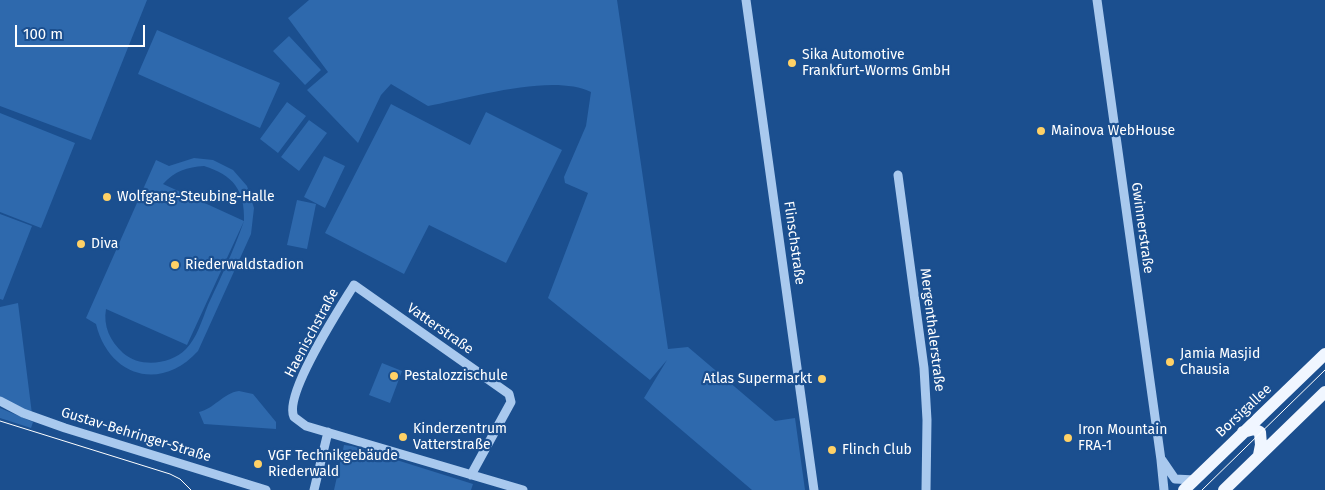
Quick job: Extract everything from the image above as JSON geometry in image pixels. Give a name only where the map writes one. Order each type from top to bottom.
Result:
[{"type":"main road","name":"Borsigallee","points":[[1184,490],[1325,354]]},
{"type":"main road","points":[[1224,490],[1325,392]]},
{"type":"main road","points":[[1243,432],[1254,429],[1260,432],[1261,445],[1259,455]]},
{"type":"street","name":"Flinschstraße","points":[[746,0],[814,490]]},
{"type":"street","name":"Gwinnerstraße","points":[[1096,0],[1162,460],[1164,490]]},
{"type":"street","name":"Mergenthalerstraße","points":[[898,175],[926,386],[926,490]]},
{"type":"street","name":"Haenischstraße","points":[[328,432],[301,423],[292,413],[292,404],[314,351],[354,285]]},
{"type":"street","name":"Vatterstraße","points":[[354,285],[509,394],[511,402],[471,475]]},
{"type":"street","name":"Gustav-Behringer-Straße","points":[[0,401],[23,413],[65,428],[266,490]]},
{"type":"street","points":[[314,490],[328,432],[523,490]]},
{"type":"street","points":[[1162,460],[1175,478],[1195,480]]},
{"type":"shaded area","points":[[0,0],[147,0],[91,140],[0,106]]},
{"type":"shaded area","points":[[309,0],[617,0],[668,349],[688,347],[775,421],[795,418],[805,490],[752,490],[644,398],[667,360],[650,380],[548,298],[588,193],[565,183],[564,177],[586,126],[591,92],[575,87],[555,85],[534,86],[488,93],[428,106],[391,84],[381,95],[358,143],[307,90],[328,72],[288,18]]},
{"type":"shaded area","points":[[157,30],[280,83],[260,128],[138,74]]},
{"type":"shaded area","points":[[289,36],[321,70],[305,85],[273,51]]},
{"type":"shaded area","points":[[287,102],[306,116],[278,153],[260,139]]},
{"type":"shaded area","points":[[391,104],[470,145],[486,112],[562,150],[506,263],[429,225],[404,274],[325,233]]},
{"type":"shaded area","points":[[0,113],[75,143],[41,228],[0,212]]},
{"type":"shaded area","points":[[309,120],[327,133],[299,171],[281,157]]},
{"type":"shaded area","points":[[324,156],[345,166],[325,208],[304,197]]},
{"type":"shaded area","name":"Riederwaldstadion","points":[[194,158],[213,160],[233,170],[247,186],[254,208],[251,234],[198,351],[184,364],[168,372],[138,373],[124,367],[112,356],[103,342],[96,324],[86,318],[156,160],[169,166]],"holes":[[[204,166],[223,174],[230,179],[239,192],[244,210],[244,221],[163,184],[177,173],[192,167]],[[244,221],[199,328],[186,349],[172,358],[155,363],[138,361],[123,353],[108,333],[106,309],[187,345]]]},
{"type":"shaded area","points":[[297,200],[316,204],[307,249],[287,245]]},
{"type":"shaded area","points":[[0,214],[32,226],[3,300],[0,299]]},
{"type":"shaded area","points":[[18,303],[32,414],[0,398],[0,307]]},
{"type":"shaded area","points":[[382,363],[402,371],[390,403],[369,395]]},
{"type":"shaded area","points":[[239,391],[253,394],[276,422],[276,429],[204,424],[199,412],[209,408],[233,392]]},
{"type":"shaded area","points":[[0,408],[33,422],[31,428],[0,418]]},
{"type":"shaded area","points":[[344,445],[473,484],[471,490],[334,490]]},
{"type":"tram line","points":[[1202,490],[1325,370]]},
{"type":"tram line","points":[[0,421],[170,474],[180,479],[191,490]]},
{"type":"place","name":"Sika Automotive Frankfurt-Worms GmbH","points":[[792,63]]},
{"type":"place","name":"Mainova WebHouse","points":[[1041,131]]},
{"type":"place","name":"Wolfgang-Steubing-Halle","points":[[107,197]]},
{"type":"place","name":"Diva","points":[[81,244]]},
{"type":"place","name":"Riederwaldstadion","points":[[175,265]]},
{"type":"place","name":"Jamia Masjid Chausia","points":[[1170,362]]},
{"type":"place","name":"Pestalozzischule","points":[[394,376]]},
{"type":"place","name":"Atlas Supermarkt","points":[[822,379]]},
{"type":"place","name":"Kinderzentrum Vatterstraße","points":[[403,437]]},
{"type":"place","name":"Iron Mountain FRA-1","points":[[1068,438]]},
{"type":"place","name":"Flinch Club","points":[[832,450]]},
{"type":"place","name":"VGF Technikgebäude Riederwald","points":[[258,464]]}]
